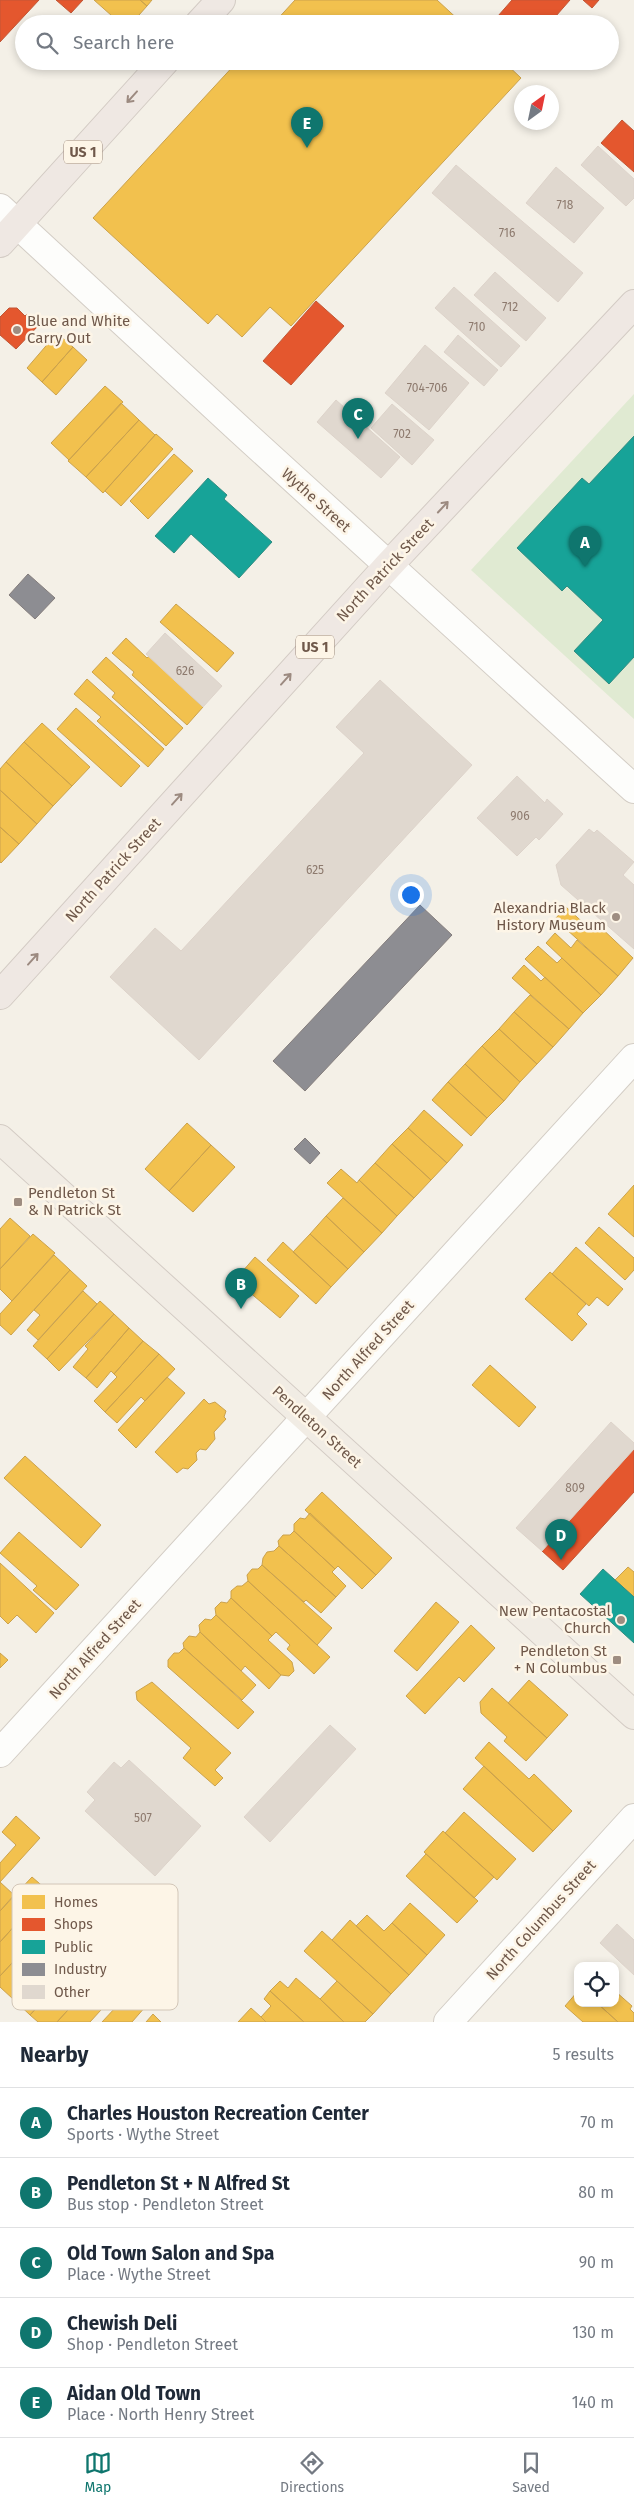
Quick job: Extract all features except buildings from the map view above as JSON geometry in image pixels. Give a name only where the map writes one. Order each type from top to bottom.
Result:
[{"type":"highway","points":[[207,15],[221,0]]},
{"type":"highway","name":"US 1","points":[[6,225],[156,70]]},
{"type":"highway","name":"North Patrick Street","points":[[0,995],[388,566],[634,304]]},
{"type":"main road","name":"Pendleton Street","points":[[0,1139],[634,1715]]},
{"type":"street","name":"Wythe Street","points":[[6,225],[388,566],[634,789]]},
{"type":"street","name":"North Alfred Street","points":[[0,1753],[634,1058]]},
{"type":"street","name":"North Columbus Street","points":[[448,2022],[634,1818]]},
{"type":"green space","points":[[634,394],[634,719],[471,570]]},
{"type":"place","name":"Aidan Old Town","points":[[307,148]]},
{"type":"place","name":"Blue and White Carry Out","points":[[17,330]]},
{"type":"place","name":"Old Town Salon and Spa","points":[[358,439]]},
{"type":"place","name":"Charles Houston Recreation Center","points":[[585,567]]},
{"type":"place","name":"Alexandria Black History Museum","points":[[616,917]]},
{"type":"place","name":"Pendleton St & N Patrick St","points":[[18,1202]]},
{"type":"place","name":"Pendleton St + N Alfred St","points":[[241,1309]]},
{"type":"place","name":"Chewish Deli","points":[[561,1560]]},
{"type":"place","name":"New Pentacostal Church","points":[[621,1620]]},
{"type":"place","name":"Pendleton St + N Columbus","points":[[617,1660]]}]
